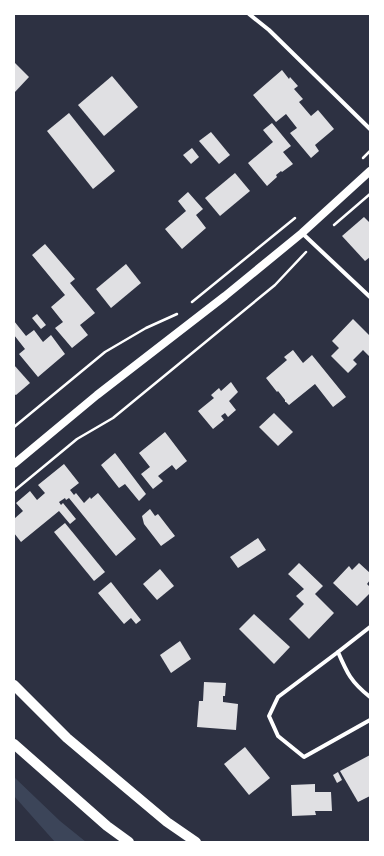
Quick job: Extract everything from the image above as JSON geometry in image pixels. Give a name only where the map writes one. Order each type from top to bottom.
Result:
[{"type":"main road","points":[[14,464],[98,395],[225,296],[302,233],[370,171]]},
{"type":"main road","points":[[14,685],[67,738],[167,822],[196,842]]},
{"type":"main road","points":[[14,744],[106,826],[129,842]]},
{"type":"street","points":[[249,14],[270,30],[370,129]]},
{"type":"street","points":[[302,233],[370,297]]},
{"type":"street","points":[[370,627],[278,697],[269,716],[278,736],[304,757],[370,720]]},
{"type":"street","points":[[338,652],[348,674],[357,686],[370,697]]},
{"type":"path","points":[[359,161],[370,151]]},
{"type":"path","points":[[14,491],[77,439],[113,418],[275,285],[313,244],[370,194]]},
{"type":"path","points":[[188,304],[297,216]]},
{"type":"path","points":[[14,428],[105,352],[146,328],[176,314],[182,309]]},
{"type":"shaded area","points":[[14,777],[60,821],[86,842],[55,842],[14,796]]},
{"type":"building","points":[[14,62],[29,77],[14,93]]},
{"type":"building","points":[[282,70],[289,79],[290,77],[298,86],[294,89],[303,99],[299,102],[311,116],[318,110],[334,129],[315,145],[319,151],[311,158],[290,133],[297,128],[286,114],[276,122],[253,95]]},
{"type":"building","points":[[112,76],[138,107],[104,136],[78,105]]},
{"type":"building","points":[[69,113],[115,171],[93,189],[47,131]]},
{"type":"building","points":[[272,123],[291,146],[283,152],[293,164],[276,175],[277,177],[267,186],[248,163],[273,142],[263,130]]},
{"type":"building","points":[[211,132],[230,155],[219,164],[199,141]]},
{"type":"building","points":[[192,148],[199,157],[191,164],[183,155]]},
{"type":"building","points":[[235,173],[250,191],[220,216],[205,198]]},
{"type":"building","points":[[188,192],[203,209],[196,215],[206,228],[182,249],[165,229],[186,211],[178,201]]},
{"type":"building","points":[[364,217],[370,223],[370,257],[365,261],[342,236]]},
{"type":"building","points":[[45,244],[75,279],[70,283],[95,313],[80,325],[88,335],[72,348],[55,328],[63,322],[51,307],[65,295],[32,255]]},
{"type":"building","points":[[126,264],[141,283],[111,308],[96,289]]},
{"type":"building","points":[[37,314],[46,325],[41,329],[32,318]]},
{"type":"building","points":[[353,319],[370,336],[370,357],[363,350],[353,360],[357,364],[348,373],[331,356],[339,348],[332,341]]},
{"type":"building","points":[[14,321],[26,336],[34,330],[43,342],[51,335],[65,354],[38,377],[19,354],[25,349],[14,335]]},
{"type":"building","points":[[293,350],[303,363],[312,355],[346,397],[333,407],[315,384],[289,405],[285,402],[278,391],[277,392],[266,378],[287,360],[284,357]]},
{"type":"building","points":[[14,365],[30,383],[16,395],[14,394]]},
{"type":"building","points":[[231,382],[238,392],[229,401],[236,410],[228,417],[225,413],[221,416],[224,420],[213,429],[198,411],[214,398],[211,395],[219,388],[221,391]]},
{"type":"building","points":[[274,413],[293,432],[278,446],[259,427]]},
{"type":"building","points":[[165,432],[187,461],[176,470],[172,465],[158,476],[163,481],[153,489],[141,474],[150,467],[139,453]]},
{"type":"building","points":[[115,453],[146,494],[139,501],[125,484],[119,488],[101,465]]},
{"type":"building","points":[[64,464],[79,483],[70,490],[74,495],[76,493],[84,503],[90,497],[91,499],[98,493],[136,539],[116,556],[69,498],[66,500],[65,498],[59,502],[61,505],[63,503],[76,519],[70,524],[59,511],[21,542],[14,533],[14,519],[23,511],[16,503],[30,491],[37,500],[45,493],[38,485]]},
{"type":"building","points":[[150,509],[155,516],[158,514],[175,536],[161,546],[144,524],[142,516]]},
{"type":"building","points":[[65,523],[105,572],[94,581],[54,532]]},
{"type":"building","points":[[258,538],[266,550],[238,568],[230,557]]},
{"type":"building","points":[[299,563],[323,586],[315,594],[334,613],[309,639],[289,619],[304,604],[296,596],[304,589],[288,574]]},
{"type":"building","points":[[359,563],[370,573],[370,580],[367,584],[370,587],[370,593],[357,606],[333,583],[349,566],[352,570]]},
{"type":"building","points":[[160,569],[174,586],[157,600],[143,584]]},
{"type":"building","points":[[111,582],[141,620],[136,624],[131,618],[124,624],[98,593]]},
{"type":"building","points":[[254,614],[290,647],[274,664],[239,629]]},
{"type":"building","points":[[180,641],[191,659],[171,673],[160,655]]},
{"type":"building","points":[[204,682],[226,683],[223,702],[238,704],[236,730],[197,727],[199,701],[203,701]]},
{"type":"building","points":[[245,747],[270,778],[249,795],[224,764]]},
{"type":"building","points":[[370,755],[370,796],[358,802],[340,771]]},
{"type":"building","points":[[338,772],[342,780],[337,783],[333,775]]},
{"type":"building","points":[[315,784],[315,792],[331,792],[332,811],[315,811],[316,815],[292,816],[291,785]]}]
